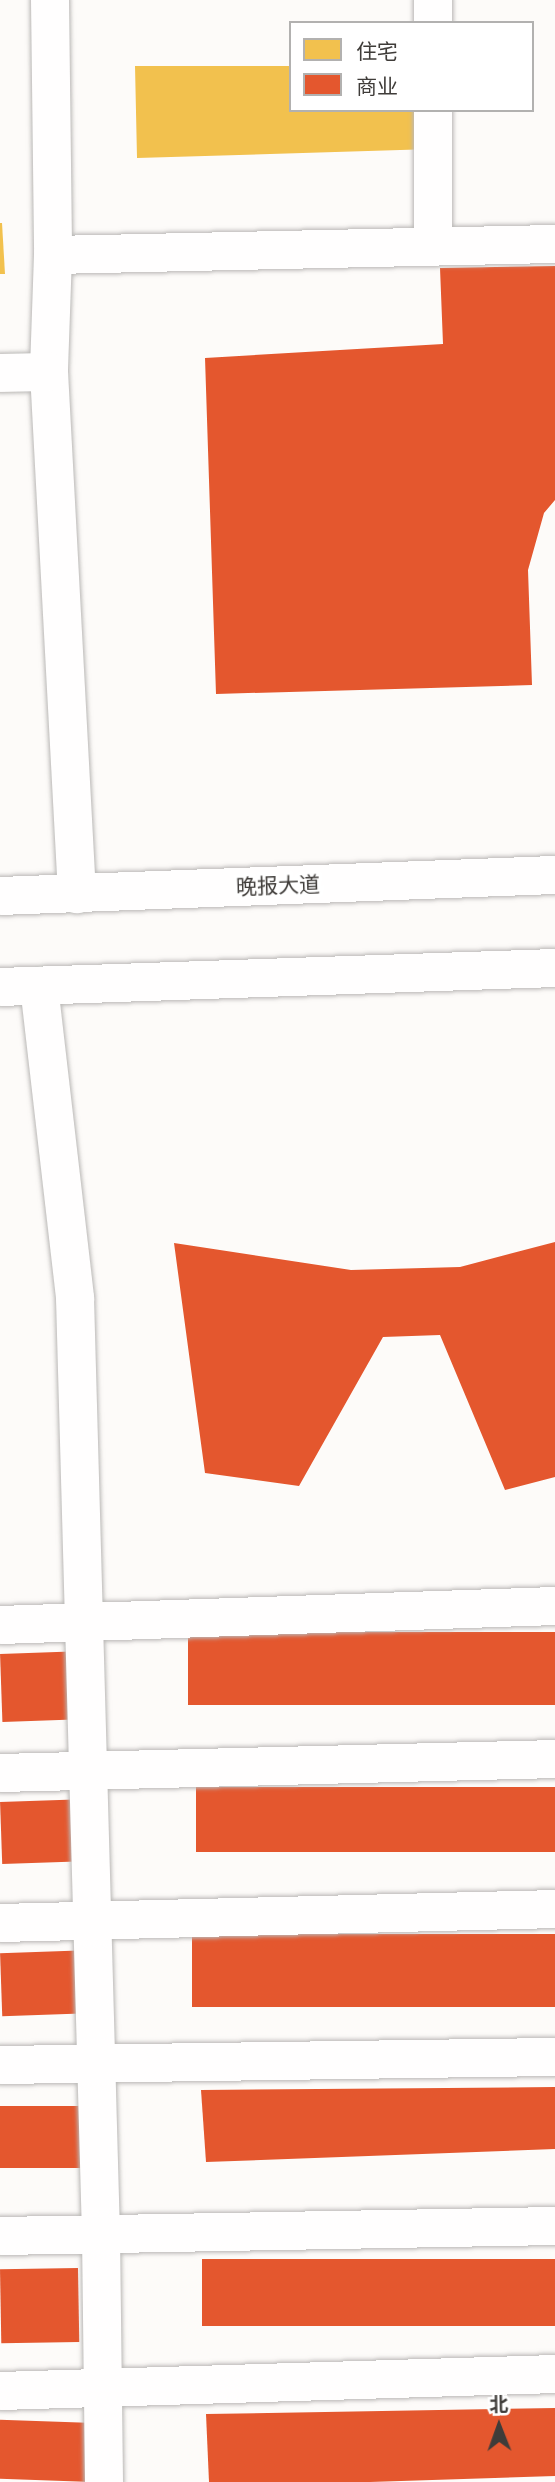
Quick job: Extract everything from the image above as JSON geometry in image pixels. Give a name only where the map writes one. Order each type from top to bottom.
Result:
[{"type":"street","points":[[50,0],[53,255],[49,372],[78,894]]},
{"type":"street","points":[[433,0],[433,21]]},
{"type":"street","points":[[433,112],[433,246]]},
{"type":"street","points":[[53,255],[555,244]]},
{"type":"street","points":[[0,373],[49,372]]},
{"type":"street","name":"晚报大道","points":[[0,896],[555,875]]},
{"type":"street","points":[[0,987],[555,968]]},
{"type":"street","points":[[39,986],[75,1298],[101,2235],[104,2482]]},
{"type":"street","points":[[0,1625],[555,1606]]},
{"type":"street","points":[[0,1773],[555,1759]]},
{"type":"street","points":[[0,1923],[555,1909]]},
{"type":"street","points":[[0,2065],[555,2057]]},
{"type":"street","points":[[0,2236],[555,2226]]},
{"type":"street","points":[[0,2391],[103,2390],[555,2374]]},
{"type":"building: 住宅","points":[[135,66],[289,66],[289,112],[433,112],[433,149],[137,158]]},
{"type":"building: 住宅","points":[[2,223],[5,274],[0,274]]},
{"type":"building: 商业","points":[[555,266],[555,500],[544,513],[528,570],[532,685],[216,694],[205,358],[443,344],[440,268]]},
{"type":"building: 商业","points":[[555,1242],[555,1477],[505,1490],[440,1335],[383,1337],[299,1486],[205,1473],[174,1243],[351,1270],[460,1267]]},
{"type":"building: 商业","points":[[188,1632],[555,1632],[555,1705],[188,1705]]},
{"type":"building: 商业","points":[[85,1651],[87,1719],[2,1722],[0,1654]]},
{"type":"building: 商业","points":[[196,1787],[555,1787],[555,1852],[196,1852]]},
{"type":"building: 商业","points":[[89,1799],[91,1861],[2,1864],[0,1802]]},
{"type":"building: 商业","points":[[192,1934],[555,1934],[555,2007],[192,2007]]},
{"type":"building: 商业","points":[[93,1950],[95,2013],[2,2016],[0,1953]]},
{"type":"building: 商业","points":[[555,2087],[555,2149],[206,2162],[201,2090]]},
{"type":"building: 商业","points":[[0,2106],[97,2106],[97,2168],[0,2168]]},
{"type":"building: 商业","points":[[202,2259],[555,2259],[555,2326],[202,2326]]},
{"type":"building: 商业","points":[[78,2268],[79,2342],[1,2343],[0,2269]]},
{"type":"building: 商业","points":[[555,2408],[555,2476],[370,2482],[209,2482],[206,2414]]},
{"type":"building: 商业","points":[[0,2420],[94,2423],[92,2482],[0,2479]]}]
